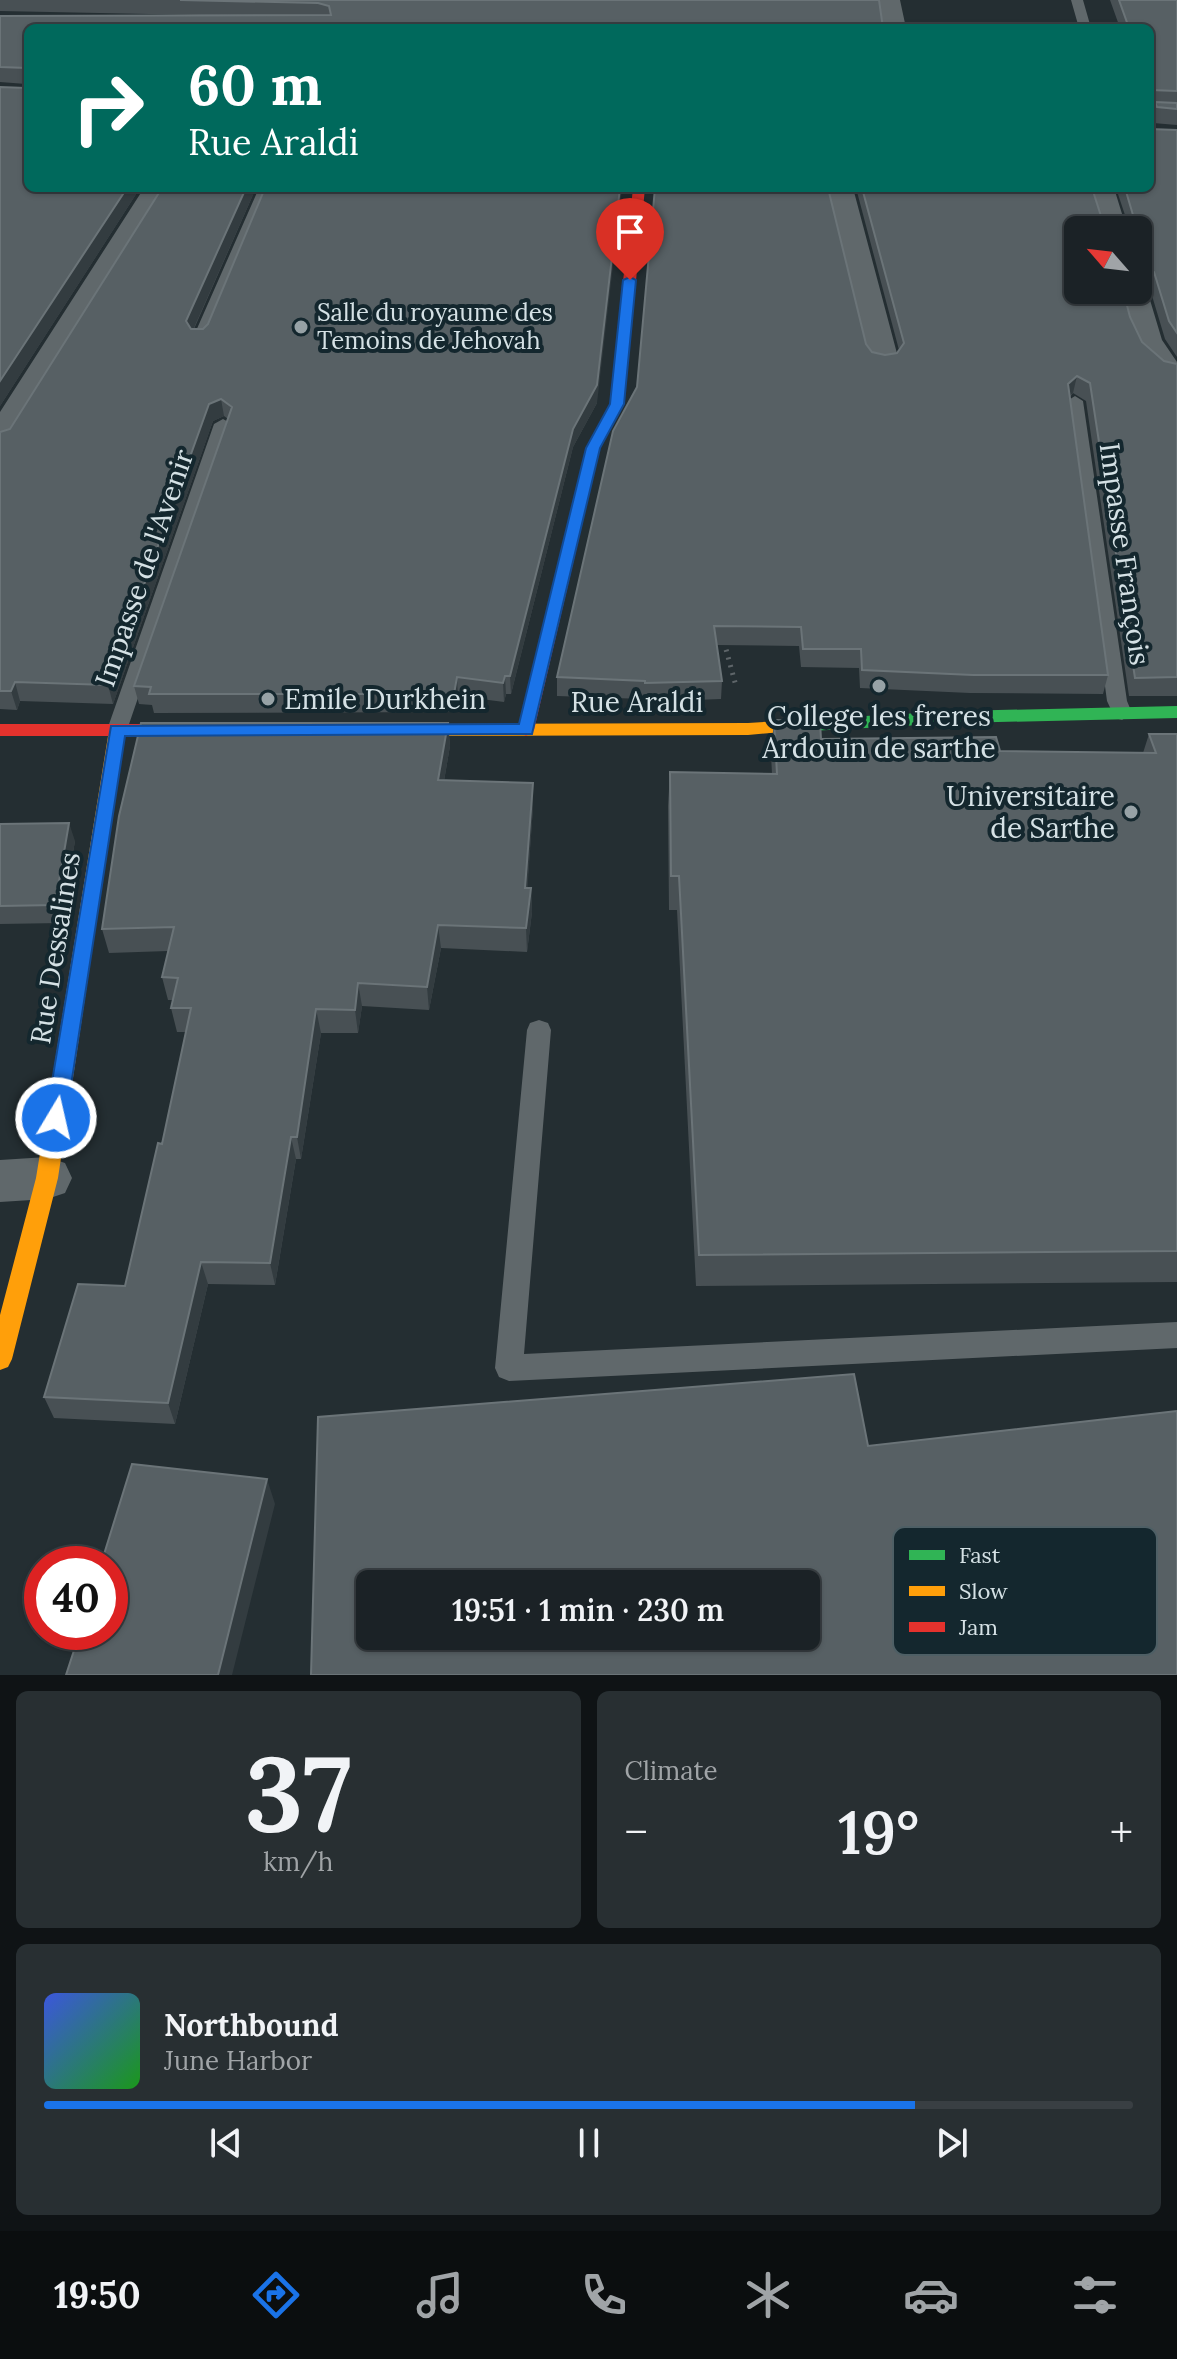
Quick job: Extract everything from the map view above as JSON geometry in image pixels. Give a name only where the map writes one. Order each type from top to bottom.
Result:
[{"type":"street","points":[[889,0],[893,24]]},
{"type":"street","points":[[0,438],[155,192]]},
{"type":"street","points":[[526,730],[593,448],[617,404],[639,192]]},
{"type":"street","points":[[840,192],[883,361]]},
{"type":"street","points":[[1101,192],[1109,216]]},
{"type":"street","points":[[1136,304],[1154,360],[1165,370],[1177,372]]},
{"type":"street","name":"Rue Araldi","points":[[374,730],[748,729],[957,717],[1177,712]]},
{"type":"street","points":[[0,730],[223,729]]},
{"type":"street","name":"Rue Dessalines","points":[[0,1359],[23,1179],[117,730]]},
{"type":"lane","points":[[1077,0],[1084,24]]},
{"type":"lane","points":[[200,340],[264,192]]},
{"type":"lane","name":"Impasse François","points":[[1075,401],[1117,701],[1122,713]]},
{"type":"lane","name":"Impasse de l'Avenir","points":[[117,730],[223,424]]},
{"type":"lane","points":[[539,1030],[509,1368],[1177,1335]]},
{"type":"path","points":[[722,635],[748,729]]},
{"type":"building","points":[[180,0],[879,0],[882,24],[24,24],[24,68],[0,67],[0,16],[331,15],[329,6],[318,3]]},
{"type":"building","points":[[1119,0],[1177,0],[1177,91],[1154,90],[1154,24],[1128,24]]},
{"type":"building","points":[[0,87],[24,88],[24,192],[124,192],[0,381]]},
{"type":"building","points":[[1155,102],[1177,103],[1177,109],[1157,107]]},
{"type":"building","points":[[1154,129],[1177,130],[1177,333],[1169,321],[1152,270],[1152,216],[1101,216],[1133,215],[1126,192],[1154,192]]},
{"type":"building","points":[[159,192],[244,192],[186,321],[191,329],[203,329],[208,324],[263,192],[620,192],[597,385],[573,429],[510,676],[505,676],[503,683],[457,677],[454,694],[149,694],[151,687],[134,686],[232,407],[221,399],[209,404],[108,685],[15,682],[11,691],[0,691],[0,432],[10,429]]},
{"type":"building","points":[[655,192],[829,192],[866,344],[872,352],[885,355],[897,353],[904,343],[863,192],[1093,192],[1101,216],[1064,216],[1064,304],[1127,304],[1142,342],[1164,361],[1177,364],[1177,677],[1135,678],[1090,383],[1077,376],[1068,384],[1108,675],[973,675],[862,670],[861,649],[803,649],[801,627],[714,626],[722,681],[645,683],[557,677],[613,431],[637,387]]},
{"type":"building","points":[[774,720],[820,722],[821,739],[996,737],[1000,751],[1156,753],[1149,734],[1177,734],[1177,1251],[699,1255],[679,876],[671,876],[670,772],[777,774]]},
{"type":"building","points":[[141,723],[448,723],[438,780],[533,783],[525,888],[531,888],[526,928],[438,925],[427,987],[358,983],[355,1010],[316,1009],[297,1137],[291,1137],[270,1263],[201,1262],[168,1403],[44,1397],[78,1284],[125,1286],[158,1143],[162,1144],[191,1008],[171,1008],[178,978],[162,977],[174,927],[102,929],[119,816]]},
{"type":"building","points":[[69,823],[55,905],[0,906],[0,824]]},
{"type":"building","points":[[854,1374],[868,1446],[1177,1411],[1177,1675],[311,1675],[318,1417]]},
{"type":"building","points":[[132,1464],[267,1479],[218,1675],[66,1675],[74,1650],[128,1650],[128,1546],[107,1546]]},
{"type":"traffic: fast","points":[[810,725],[957,717],[1177,712]]},
{"type":"traffic: slow","points":[[390,730],[748,729],[810,725]]},
{"type":"traffic: slow","points":[[0,1359],[47,1178],[117,730]]},
{"type":"traffic: jam","points":[[526,730],[593,448],[617,404],[639,192]]},
{"type":"traffic: jam","points":[[0,730],[198,730]]},
{"type":"place","name":"Salle du royaume des Temoins de Jehovah","points":[[301,327]]},
{"type":"place","name":"College les freres Ardouin de sarthe","points":[[879,686]]},
{"type":"place","name":"Emile Durkhein","points":[[268,699]]},
{"type":"place","name":"Universitaire de Sarthe","points":[[1131,812]]},
{"type":"route","points":[[56,1118],[117,730],[526,730],[593,448],[617,404],[630,280]]}]
